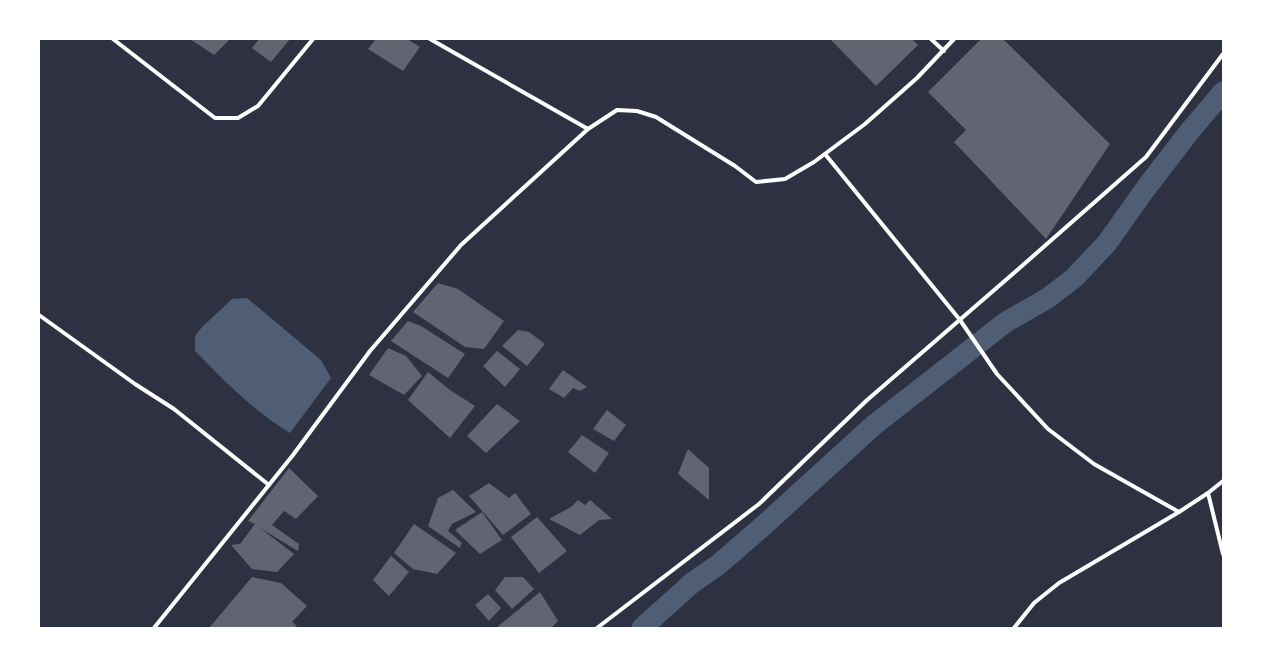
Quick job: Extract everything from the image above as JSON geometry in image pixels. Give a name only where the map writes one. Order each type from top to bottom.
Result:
[{"type":"street","points":[[113,39],[215,118],[238,118],[258,106],[313,39]]},
{"type":"street","points":[[430,39],[588,129]]},
{"type":"street","points":[[931,39],[944,51]]},
{"type":"street","points":[[154,628],[269,485],[370,351],[461,245],[588,129],[617,110],[637,111],[656,117],[735,166],[756,182],[785,179],[825,154],[865,124],[917,78],[954,39]]},
{"type":"street","points":[[597,628],[759,504],[866,401],[1146,157],[1223,54]]},
{"type":"street","points":[[825,154],[960,320],[997,374],[1048,429],[1094,464],[1179,512]]},
{"type":"street","points":[[39,315],[134,384],[174,409],[269,485]]},
{"type":"street","points":[[1014,628],[1034,604],[1059,583],[1120,545],[1179,512],[1223,481]]},
{"type":"street","points":[[1208,493],[1223,554]]},
{"type":"water","points":[[247,298],[321,360],[331,378],[290,433],[252,405],[228,384],[195,351],[195,336],[202,327],[232,299]]},
{"type":"building","points":[[190,39],[230,39],[214,55]]},
{"type":"building","points":[[259,39],[290,39],[271,62],[252,48]]},
{"type":"building","points":[[376,39],[407,39],[420,47],[403,71],[368,49]]},
{"type":"building","points":[[830,39],[912,39],[918,45],[876,86]]},
{"type":"building","points":[[981,39],[1003,39],[1110,144],[1046,239],[954,142],[966,130],[928,92]]},
{"type":"building","points":[[438,283],[458,289],[504,321],[484,349],[465,347],[413,312]]},
{"type":"building","points":[[408,321],[421,326],[465,354],[448,378],[391,341]]},
{"type":"building","points":[[518,330],[529,332],[545,344],[527,366],[502,346]]},
{"type":"building","points":[[388,348],[406,356],[422,376],[404,395],[369,375]]},
{"type":"building","points":[[497,351],[520,369],[505,387],[483,366]]},
{"type":"building","points":[[563,370],[587,387],[580,391],[573,388],[564,398],[549,389]]},
{"type":"building","points":[[428,372],[450,390],[475,406],[450,438],[408,400]]},
{"type":"building","points":[[497,404],[520,421],[486,453],[467,436]]},
{"type":"building","points":[[607,410],[626,425],[614,441],[593,429]]},
{"type":"building","points":[[582,435],[609,453],[595,473],[568,452]]},
{"type":"building","points":[[688,449],[709,468],[709,500],[678,474]]},
{"type":"building","points":[[289,468],[318,496],[296,519],[284,511],[272,525],[299,544],[298,551],[260,528],[294,554],[277,572],[252,569],[231,545],[240,544],[255,524],[248,521]]},
{"type":"building","points":[[489,483],[509,498],[515,493],[531,514],[503,535],[469,496]]},
{"type":"building","points":[[453,490],[476,512],[452,524],[448,531],[462,543],[460,548],[428,526],[438,498]]},
{"type":"building","points":[[578,500],[585,505],[590,500],[612,519],[599,520],[580,535],[549,519],[571,507]]},
{"type":"building","points":[[482,512],[502,540],[480,554],[455,530]]},
{"type":"building","points":[[537,517],[567,551],[539,573],[511,537]]},
{"type":"building","points":[[414,524],[456,553],[437,574],[413,569],[394,553]]},
{"type":"building","points":[[391,556],[409,572],[389,596],[373,580]]},
{"type":"building","points":[[252,577],[281,583],[307,606],[292,622],[297,626],[295,628],[209,628]]},
{"type":"building","points":[[505,577],[523,577],[534,589],[512,609],[495,590]]},
{"type":"building","points":[[540,592],[558,621],[552,627],[553,628],[496,628]]},
{"type":"building","points":[[488,594],[501,608],[489,621],[475,605]]},
{"type":"waterway","points":[[642,628],[692,583],[718,565],[763,526],[874,425],[1006,322],[1048,298],[1074,278],[1107,243],[1146,188],[1189,132],[1223,92]]}]
